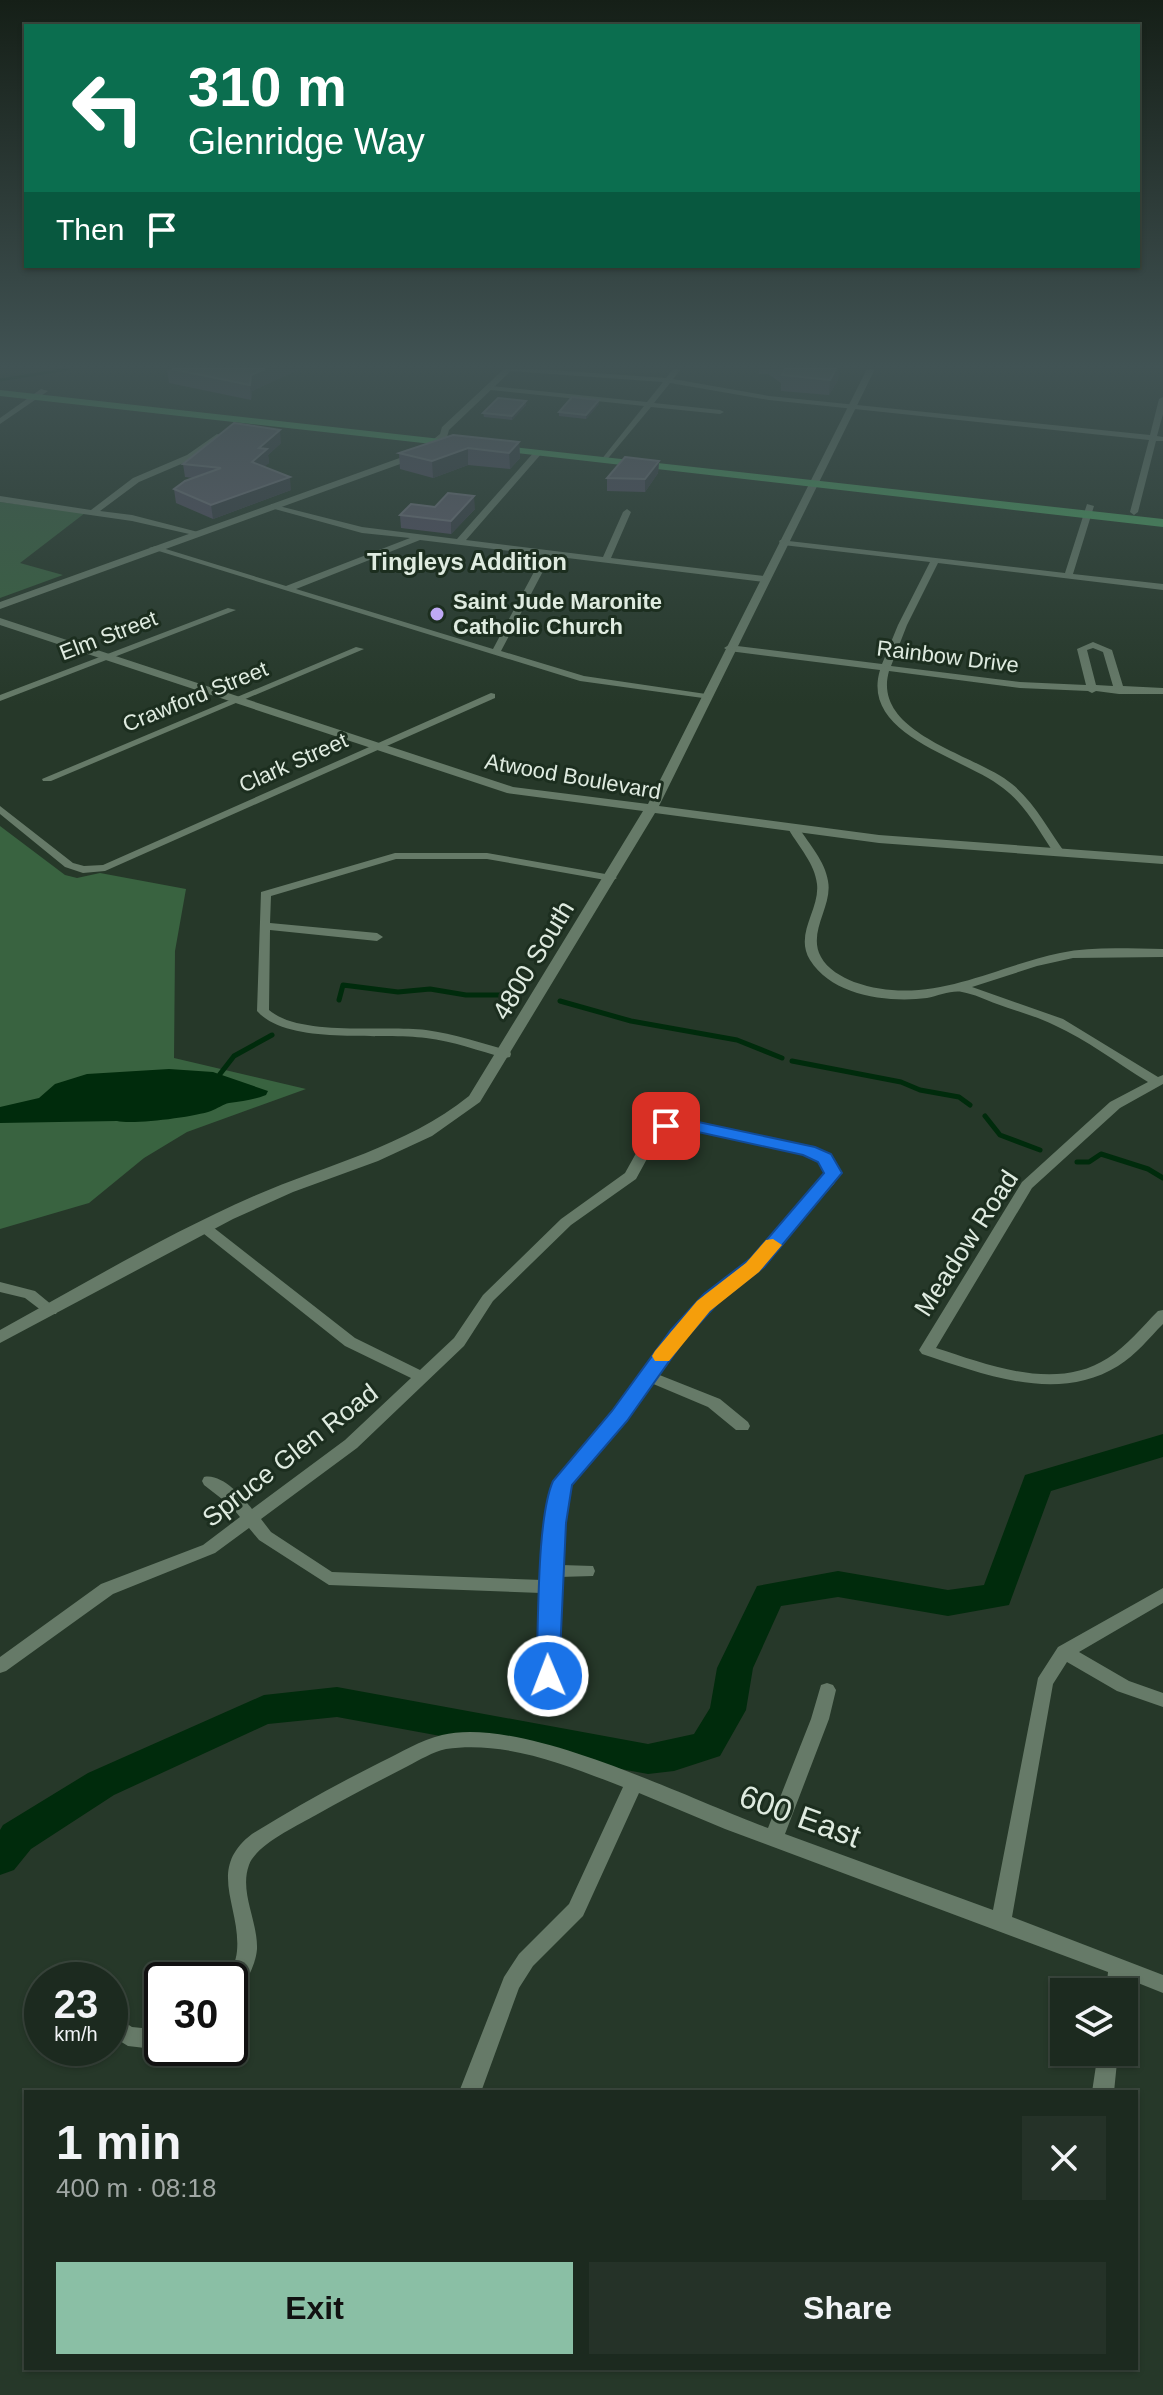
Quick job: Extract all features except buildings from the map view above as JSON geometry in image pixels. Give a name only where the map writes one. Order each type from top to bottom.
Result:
[{"type":"main road","points":[[821,481],[1163,515]]},
{"type":"main road","points":[[1089,510],[1163,523]]},
{"type":"street","points":[[94,511],[135,481]]},
{"type":"street","points":[[0,606],[345,481]]},
{"type":"street","points":[[459,542],[513,481]]},
{"type":"street","name":"4800 South","points":[[0,1337],[204,1227],[283,1190],[433,1130],[475,1099],[651,811],[814,481]]},
{"type":"street","points":[[1134,512],[1144,481]]},
{"type":"street","points":[[0,499],[94,511],[195,534]]},
{"type":"street","points":[[274,506],[359,529],[764,579]]},
{"type":"street","points":[[1068,576],[1089,510]]},
{"type":"street","points":[[606,560],[627,512]]},
{"type":"street","points":[[286,589],[420,537]]},
{"type":"street","points":[[783,542],[1163,587]]},
{"type":"street","points":[[153,548],[594,681],[706,697]]},
{"type":"street","points":[[496,652],[548,553]]},
{"type":"street","points":[[935,560],[886,669],[882,696],[896,719],[915,734],[980,768],[1010,788],[1060,854]]},
{"type":"street","name":"Elm Street","points":[[0,698],[231,610]]},
{"type":"street","name":"Atwood Boulevard","points":[[0,621],[493,786],[795,830],[1163,860]]},
{"type":"street","points":[[1092,690],[1082,649],[1093,645],[1107,650],[1119,691]]},
{"type":"street","name":"Rainbow Drive","points":[[729,648],[886,669],[1092,690],[1163,691]]},
{"type":"street","name":"Crawford Street","points":[[47,779],[359,649]]},
{"type":"street","name":"Clark Street","points":[[3,814],[69,865],[91,870],[112,866],[491,696]]},
{"type":"street","points":[[795,830],[819,867],[823,884],[810,944],[813,954],[826,971],[853,986],[891,995],[933,995],[963,988],[1027,965],[1078,953],[1163,953]]},
{"type":"street","points":[[505,1054],[423,1033],[331,1031],[276,1022],[263,1011],[265,894],[395,856],[487,856],[611,878]]},
{"type":"street","points":[[265,926],[377,937]]},
{"type":"street","points":[[963,988],[1059,1022],[1159,1080]]},
{"type":"street","name":"Meadow Road","points":[[1159,1080],[1115,1105],[1027,1185],[927,1350],[1020,1377],[1063,1379],[1110,1365],[1163,1315]]},
{"type":"street","name":"Spruce Glen Road","points":[[0,1666],[107,1589],[199,1555],[361,1436],[459,1342],[488,1298],[566,1222],[631,1176],[654,1133],[666,1126],[689,1125],[808,1151],[828,1162],[833,1169],[829,1181],[752,1267],[704,1306],[648,1376]]},
{"type":"street","points":[[204,1227],[336,1333],[421,1377]]},
{"type":"street","points":[[0,1287],[30,1294],[51,1310]]},
{"type":"street","points":[[548,1676],[551,1579],[560,1487],[648,1376],[714,1403],[742,1426]]},
{"type":"street","points":[[210,1481],[237,1502],[265,1536],[329,1578],[551,1579],[587,1571]]},
{"type":"street","points":[[1001,1922],[1044,1683],[1064,1652],[1163,1595]]},
{"type":"street","points":[[1064,1652],[1123,1686],[1163,1700]]},
{"type":"street","points":[[774,1838],[820,1719],[827,1690]]},
{"type":"street","name":"600 East","points":[[244,1962],[245,1929],[235,1885],[247,1850],[274,1827],[443,1742],[494,1742],[582,1762],[774,1838],[1163,1984]]},
{"type":"street","points":[[471,2090],[511,1984],[526,1960],[576,1910],[634,1784]]},
{"type":"street","points":[[1118,1978],[1119,1966]]},
{"type":"street","points":[[1103,2090],[1106,2066]]},
{"type":"shaded area","points":[[0,502],[85,513],[20,563],[63,575],[0,598]]},
{"type":"shaded area","points":[[0,826],[65,875],[77,878],[100,873],[186,889],[175,951],[174,1058],[306,1089],[187,1132],[144,1158],[89,1203],[0,1229]]},
{"type":"shaded area","points":[[169,1069],[213,1072],[268,1091],[261,1097],[164,1120],[0,1123],[0,1107],[39,1098],[55,1084],[87,1074]]},
{"type":"waterway","points":[[339,1000],[343,985],[398,992],[430,989],[466,995],[519,995]]},
{"type":"waterway","points":[[560,1001],[631,1021],[737,1040],[782,1058]]},
{"type":"waterway","points":[[220,1074],[234,1056],[272,1035]]},
{"type":"waterway","points":[[792,1061],[901,1082],[920,1090],[959,1097],[970,1105]]},
{"type":"waterway","points":[[985,1116],[1000,1135],[1040,1150]]},
{"type":"waterway","points":[[1077,1162],[1089,1162],[1101,1154],[1148,1169],[1163,1178]]},
{"type":"waterway","points":[[0,1858],[17,1837],[101,1784],[264,1710],[337,1702],[648,1759],[674,1756],[707,1745],[728,1710],[735,1668],[769,1595],[838,1584],[948,1603],[997,1596],[1037,1483],[1163,1445]]},
{"type":"slow traffic","points":[[662,1356],[704,1306],[752,1267],[773,1245]]},
{"type":"place","name":"Saint Jude Maronite Catholic Church","points":[[437,614]]},
{"type":"district","name":"Tingleys Addition","points":[[467,562]]},
{"type":"route","points":[[548,1676],[546,1656],[555,1523],[558,1494],[563,1481],[619,1416],[678,1334],[711,1298],[757,1262],[833,1173],[831,1165],[824,1158],[808,1151],[689,1125],[666,1126]]}]
